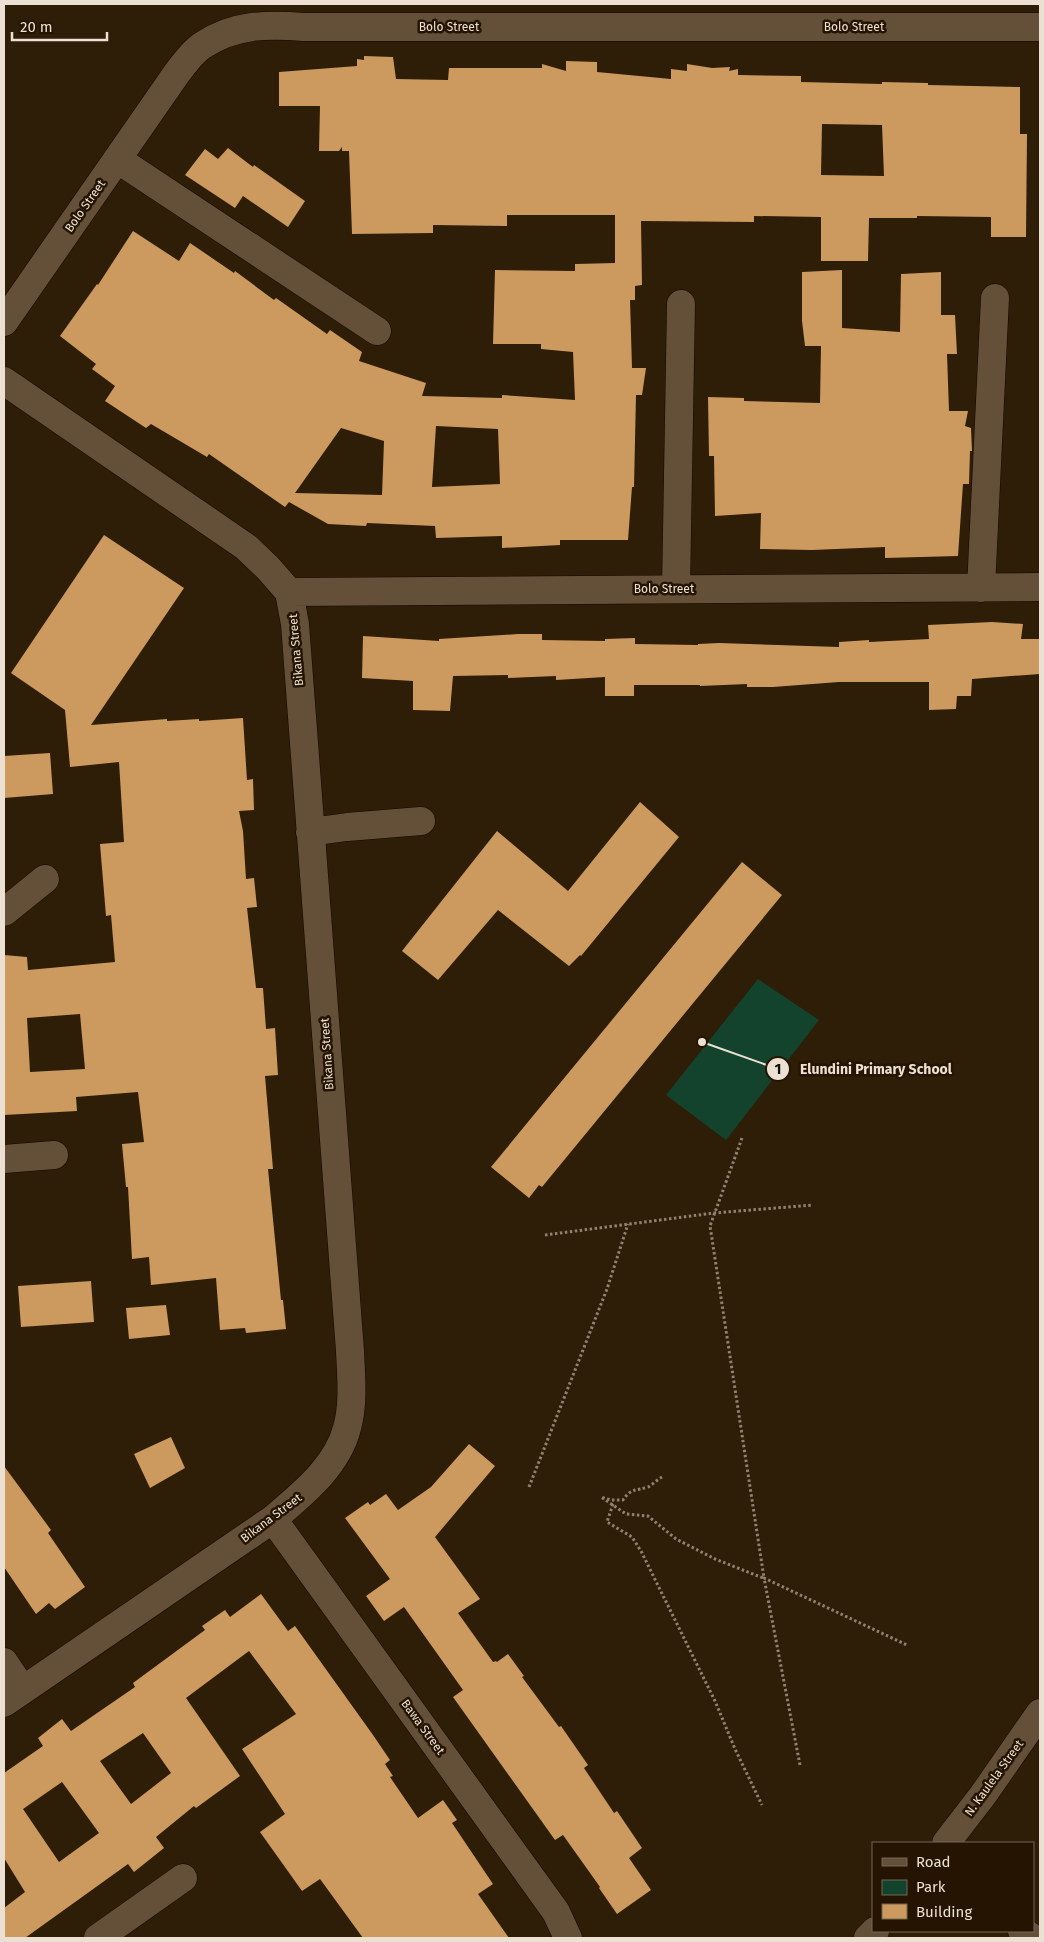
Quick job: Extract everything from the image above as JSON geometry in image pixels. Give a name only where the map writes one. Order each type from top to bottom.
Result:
[{"type":"street","name":"Bolo Street","points":[[4,322],[176,73],[202,45],[233,30],[269,24],[304,27],[1040,27]]},
{"type":"street","points":[[117,160],[377,330]]},
{"type":"street","points":[[981,588],[995,298]]},
{"type":"street","points":[[676,589],[681,304]]},
{"type":"street","points":[[4,381],[246,546],[289,592]]},
{"type":"street","name":"Bolo Street","points":[[289,592],[1040,587]]},
{"type":"street","name":"Bikana Street","points":[[13,1696],[273,1519],[309,1488],[333,1460],[347,1428],[351,1392],[350,1351],[295,624],[289,592]]},
{"type":"street","points":[[310,832],[347,826],[421,822]]},
{"type":"street","points":[[4,912],[45,879]]},
{"type":"street","points":[[4,1159],[54,1155]]},
{"type":"street","name":"Bawa Street","points":[[273,1519],[556,1912],[568,1938]]},
{"type":"street","points":[[4,1662],[13,1696]]},
{"type":"street","name":"N. Kaulela Street","points":[[947,1842],[983,1795],[1040,1713]]},
{"type":"street","points":[[98,1938],[183,1878]]},
{"type":"path","points":[[742,1138],[710,1226],[764,1578],[800,1765]]},
{"type":"path","points":[[545,1235],[714,1213],[813,1205]]},
{"type":"path","points":[[529,1487],[607,1288],[628,1224]]},
{"type":"path","points":[[662,1478],[648,1487],[637,1488],[628,1493],[623,1500],[610,1500],[601,1497],[626,1514],[648,1516],[676,1539],[715,1559],[764,1578],[907,1645]]},
{"type":"path","points":[[613,1504],[607,1522],[632,1537],[641,1551],[716,1702],[735,1749],[762,1805]]},
{"type":"green space","points":[[758,979],[819,1020],[726,1140],[666,1095]]},
{"type":"building","points":[[364,56],[393,57],[396,79],[448,80],[449,68],[542,68],[542,64],[566,71],[566,61],[597,62],[597,72],[671,79],[671,69],[687,71],[687,64],[712,68],[730,67],[729,71],[738,69],[738,75],[801,76],[801,82],[928,83],[928,85],[1020,87],[1020,134],[1027,134],[1026,237],[991,237],[991,217],[917,216],[917,218],[869,218],[868,261],[821,261],[821,217],[754,216],[754,222],[641,221],[642,285],[635,286],[635,300],[630,300],[632,368],[646,368],[642,395],[636,395],[634,487],[632,487],[628,540],[560,540],[560,545],[502,548],[502,536],[436,538],[435,526],[367,523],[366,526],[328,524],[289,502],[285,507],[209,454],[207,457],[151,424],[146,428],[105,401],[115,386],[92,369],[96,364],[60,336],[98,285],[133,231],[179,261],[190,243],[234,273],[235,271],[274,300],[276,298],[327,334],[330,330],[362,352],[359,361],[426,383],[422,396],[502,398],[502,395],[575,400],[573,352],[541,349],[541,344],[493,344],[495,270],[575,271],[575,264],[615,263],[615,215],[507,215],[507,226],[433,225],[433,233],[352,234],[349,151],[342,151],[342,147],[339,151],[319,151],[320,106],[279,106],[279,72],[357,66],[357,59],[364,60]],"holes":[[[822,124],[882,125],[884,176],[821,175]],[[436,426],[498,429],[500,484],[432,487]],[[341,428],[384,441],[382,495],[295,493]]]},
{"type":"building","points":[[228,148],[305,201],[288,227],[243,196],[235,208],[185,175],[205,149],[218,159]]},
{"type":"building","points":[[842,270],[842,328],[900,332],[901,274],[941,272],[941,315],[955,315],[957,354],[947,354],[949,411],[968,411],[965,426],[971,428],[972,451],[970,451],[969,484],[963,484],[958,556],[885,558],[885,547],[812,550],[760,549],[761,513],[715,516],[714,456],[709,456],[708,397],[744,398],[744,401],[820,403],[821,346],[805,346],[802,321],[802,272]]},
{"type":"building","points":[[104,535],[184,588],[91,725],[167,719],[167,721],[199,719],[199,721],[243,718],[247,780],[253,779],[254,810],[239,811],[243,831],[246,879],[254,878],[257,907],[247,908],[256,988],[263,988],[266,1029],[275,1028],[278,1075],[265,1076],[273,1169],[268,1169],[281,1300],[283,1300],[286,1329],[246,1333],[245,1328],[220,1330],[216,1278],[151,1285],[149,1257],[132,1259],[128,1187],[126,1187],[122,1144],[144,1142],[138,1092],[76,1097],[77,1111],[4,1115],[4,955],[27,957],[28,970],[115,962],[111,915],[106,916],[100,844],[124,842],[119,762],[70,767],[65,710],[11,673]],"holes":[[[80,1014],[85,1069],[30,1072],[27,1018]]]},
{"type":"building","points":[[992,622],[1023,624],[1021,639],[1040,639],[1040,674],[972,679],[971,696],[957,696],[956,709],[929,710],[929,682],[839,682],[773,687],[747,687],[747,684],[700,686],[634,685],[634,696],[605,696],[605,677],[556,680],[556,676],[508,678],[508,675],[453,676],[450,711],[413,710],[413,681],[362,678],[363,636],[439,641],[439,639],[542,634],[542,640],[605,641],[605,639],[635,638],[635,644],[698,645],[719,643],[839,647],[839,642],[929,639],[928,625]]},
{"type":"building","points":[[50,753],[53,794],[4,798],[4,756]]},
{"type":"building","points":[[640,802],[679,837],[581,956],[569,966],[498,910],[438,980],[402,951],[497,831],[568,891]]},
{"type":"building","points":[[742,862],[782,895],[542,1187],[539,1185],[529,1198],[491,1167]]},
{"type":"building","points":[[91,1281],[94,1322],[21,1327],[18,1286]]},
{"type":"building","points":[[166,1305],[170,1335],[129,1339],[126,1308]]},
{"type":"building","points":[[171,1437],[185,1468],[150,1488],[134,1454]]},
{"type":"building","points":[[469,1444],[495,1466],[435,1537],[480,1599],[458,1613],[493,1662],[497,1662],[508,1654],[524,1676],[522,1677],[559,1727],[561,1726],[588,1765],[584,1768],[614,1813],[617,1811],[642,1848],[629,1858],[651,1890],[617,1914],[563,1835],[555,1840],[453,1697],[463,1690],[404,1607],[384,1621],[366,1596],[390,1579],[345,1518],[368,1502],[370,1505],[386,1494],[398,1510],[431,1487]]},
{"type":"building","points":[[4,1466],[51,1530],[48,1533],[85,1587],[55,1609],[49,1603],[36,1614],[4,1567]]},
{"type":"building","points":[[261,1594],[288,1631],[295,1626],[390,1760],[385,1764],[393,1776],[390,1777],[418,1818],[443,1800],[457,1820],[452,1823],[493,1884],[478,1894],[509,1938],[363,1938],[320,1879],[302,1891],[260,1832],[285,1814],[242,1749],[296,1714],[249,1651],[186,1698],[240,1776],[196,1808],[194,1806],[156,1837],[164,1848],[134,1872],[128,1864],[25,1938],[4,1938],[4,1908],[25,1892],[4,1858],[4,1773],[43,1746],[38,1738],[62,1719],[71,1731],[135,1687],[133,1683],[205,1630],[202,1626],[225,1610],[230,1617]],"holes":[[[143,1733],[171,1773],[131,1804],[100,1761]],[[62,1782],[99,1833],[59,1862],[23,1809]]]},
{"type":"place","name":"Elundini Primary School","points":[[702,1042]]}]
